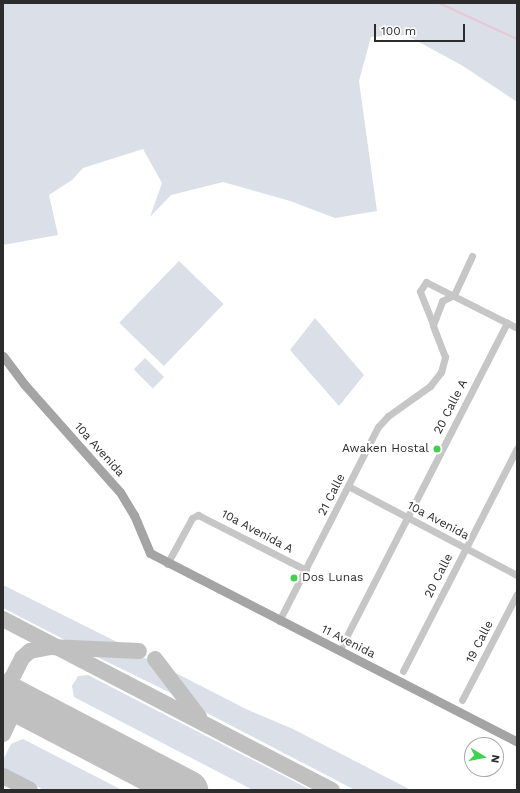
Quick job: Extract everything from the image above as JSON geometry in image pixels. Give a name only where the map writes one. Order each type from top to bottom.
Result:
[{"type":"main road","name":"10a Avenida","points":[[3,356],[24,384],[120,492],[134,515],[147,549],[167,564]]},
{"type":"main road","name":"11 Avenida","points":[[167,564],[517,742]]},
{"type":"street","points":[[433,325],[442,301],[454,294],[472,256]]},
{"type":"street","name":"21 Calle","points":[[279,621],[382,422],[430,386],[441,372],[445,357],[420,295],[423,283],[426,282],[454,294]]},
{"type":"street","points":[[454,294],[517,328]]},
{"type":"street","name":"20 Calle A","points":[[339,652],[507,323]]},
{"type":"street","name":"20 Calle","points":[[403,671],[517,448]]},
{"type":"street","name":"10a Avenida","points":[[348,486],[407,519],[517,575]]},
{"type":"street","name":"10a Avenida A","points":[[167,564],[192,518],[198,515],[306,570]]},
{"type":"street","name":"19 Calle","points":[[462,700],[517,594]]},
{"type":"shaded area","points":[[3,3],[517,3],[517,102],[463,66],[406,35],[371,37],[359,81],[377,211],[335,218],[290,201],[223,182],[171,195],[150,217],[162,183],[143,149],[83,168],[72,180],[49,195],[58,235],[3,245]]},
{"type":"shaded area","points":[[179,261],[224,304],[164,366],[119,323]]},
{"type":"shaded area","points":[[315,318],[364,375],[339,406],[290,350]]},
{"type":"shaded area","points":[[145,358],[164,377],[153,388],[134,369]]},
{"type":"shaded area","points":[[3,585],[121,644],[122,646],[69,642],[3,608]]},
{"type":"shaded area","points":[[95,652],[146,658],[179,697],[93,655]]},
{"type":"shaded area","points":[[168,669],[246,709],[293,729],[411,790],[355,790],[201,710]]},
{"type":"shaded area","points":[[88,675],[311,790],[253,790],[74,697],[72,686],[78,676]]},
{"type":"shaded area","points":[[23,739],[122,790],[44,790],[3,769],[3,760],[11,744]]},
{"type":"waterway","points":[[166,3],[171,3]]},
{"type":"waterway","points":[[439,3],[517,39]]},
{"type":"taxiway","points":[[3,619],[332,790]]},
{"type":"taxiway","points":[[11,717],[12,678],[22,658],[30,651],[50,647],[139,651]]},
{"type":"taxiway","points":[[155,659],[199,717]]},
{"type":"taxiway","points":[[3,734],[11,717],[26,706]]},
{"type":"taxiway","points":[[3,776],[30,790]]},
{"type":"runway","points":[[3,694],[187,790]]},
{"type":"place","name":"Awaken Hostal","points":[[437,449]]},
{"type":"place","name":"Dos Lunas","points":[[294,578]]}]
